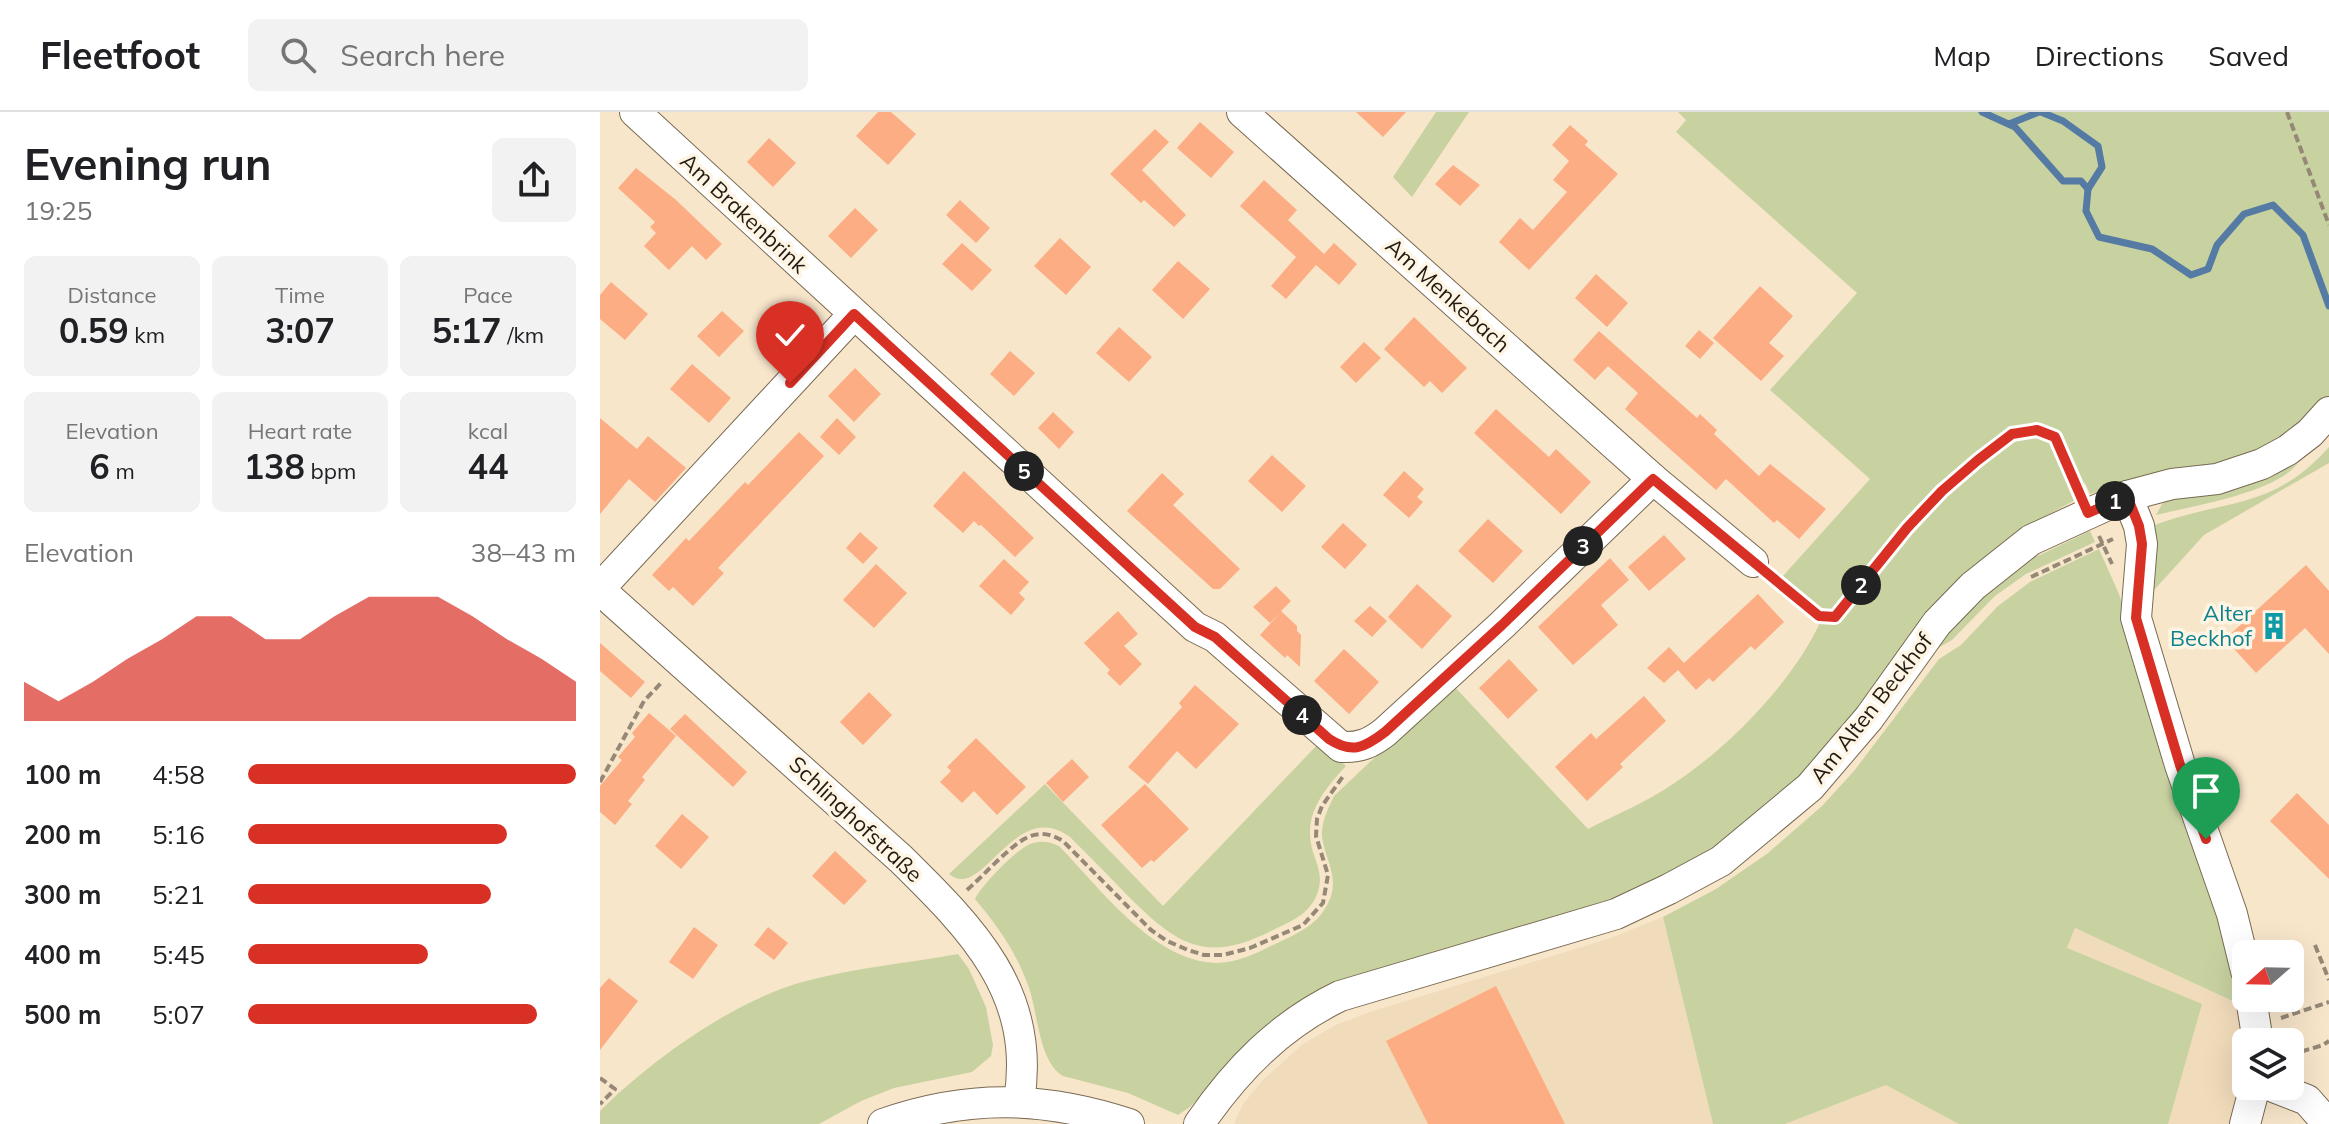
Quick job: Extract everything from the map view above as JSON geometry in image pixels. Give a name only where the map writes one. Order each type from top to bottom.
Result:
[{"type":"street","name":"Am Brakenbrink","points":[[635,112],[1195,627],[1215,637],[1329,739],[1341,747],[1355,748]]},
{"type":"street","name":"Am Menkebach","points":[[1242,112],[1653,479],[1753,562]]},
{"type":"street","points":[[600,589],[854,314]]},
{"type":"street","name":"Am Alten Beckhof","points":[[1199,1124],[1244,1065],[1287,1026],[1312,1010],[1340,996],[1616,914],[1721,861],[1810,787],[1869,718],[1937,623],[1973,586],[2031,540],[2127,496],[2172,484],[2240,473],[2288,450],[2310,433],[2329,412]]},
{"type":"street","points":[[1355,748],[1370,743],[1385,732],[1502,625],[1653,479]]},
{"type":"street","points":[[2127,496],[2139,526],[2142,544],[2136,618],[2180,765],[2238,940]]},
{"type":"street","name":"Schlinghofstraße","points":[[600,589],[841,804],[949,906],[993,962],[1014,1006],[1023,1078],[1019,1101]]},
{"type":"street","points":[[2304,1099],[2328,1124]]},
{"type":"street","points":[[2245,1124],[2251,1100]]},
{"type":"street","points":[[883,1124],[911,1114],[958,1104],[1019,1101],[1073,1109],[1129,1124]]},
{"type":"path","points":[[2287,112],[2329,225]]},
{"type":"path","points":[[1753,562],[1819,616],[1835,617],[1907,528],[1942,491],[2012,434],[2037,430],[2055,437],[2102,544],[2025,581]]},
{"type":"path","points":[[600,782],[644,701],[681,661]]},
{"type":"path","points":[[949,906],[1025,838],[1053,835],[1063,841],[1151,930],[1167,941],[1204,955],[1223,955],[1250,948],[1303,925],[1323,903],[1328,875],[1316,836],[1317,819],[1322,806],[1352,767],[1355,748]]},
{"type":"path","points":[[2315,945],[2329,980]]},
{"type":"path","points":[[2255,1022],[2329,1002]]},
{"type":"path","points":[[2304,1051],[2329,1041]]},
{"type":"path","points":[[600,1078],[615,1089],[600,1104]]},
{"type":"shaded area","points":[[1663,917],[1713,1124],[1234,1124],[1243,1104],[1262,1081],[1303,1044],[1336,1025],[1608,939]]},
{"type":"shaded area","points":[[2075,928],[2232,1001],[2232,1012],[2240,1012],[2242,1028],[2232,1028],[2232,1100],[2238,1100],[2228,1124],[2003,1124]]},
{"type":"shaded area","points":[[1886,1085],[1964,1124],[1785,1124]]},
{"type":"green space","points":[[1436,112],[1469,112],[1412,197],[1393,177]]},
{"type":"green space","points":[[1678,112],[2329,112],[2329,400],[2287,435],[2238,461],[2131,480],[2090,494],[2085,483],[2072,489],[2077,499],[2031,524],[1805,776],[1715,850],[1634,893],[1440,955],[1232,1063],[1190,1107],[1178,1115],[1128,1093],[1063,1076],[1048,1059],[1028,985],[1018,961],[975,899],[999,869],[1028,845],[1044,842],[1059,846],[1129,919],[1171,950],[1193,959],[1216,963],[1231,961],[1290,937],[1319,917],[1332,893],[1332,876],[1322,831],[1334,796],[1452,684],[1588,829],[1660,792],[1716,752],[1760,708],[1799,660],[1826,609],[1818,607],[1783,576],[1870,479],[1770,390],[1857,293],[1676,132],[1686,120]]},
{"type":"green space","points":[[2329,447],[2329,463],[2204,535],[2146,599],[2155,552],[2155,525],[2268,493],[2308,468]]},
{"type":"green space","points":[[2292,459],[2297,464],[2286,474],[2252,491],[2156,515],[2162,504],[2171,497]]},
{"type":"green space","points":[[2090,531],[2095,542],[2026,574],[1995,596],[1952,640],[1931,652],[1968,605],[2019,565]]},
{"type":"green space","points":[[2099,549],[2119,594],[2230,960],[2232,1001],[2075,928],[2067,948],[2202,1004],[2168,1124],[1959,1124],[1886,1085],[1785,1124],[1713,1124],[1663,917],[1716,889],[1768,853],[1822,806],[1854,771],[1939,659],[1961,645],[1998,606],[2030,582]]},
{"type":"green space","points":[[1320,742],[1346,766],[1317,805],[1310,827],[1320,879],[1316,897],[1307,910],[1294,920],[1248,941],[1209,947],[1192,944],[1176,936],[1144,911],[1070,837],[1050,828],[1032,830],[1016,838],[974,875],[962,879],[949,874],[1045,784],[1163,906]]},
{"type":"green space","points":[[958,954],[969,969],[986,1007],[993,1045],[991,1056],[972,1072],[894,1088],[861,1101],[819,1124],[600,1124],[600,1111],[644,1072],[696,1034],[751,1002],[825,976]]},
{"type":"building","points":[[878,112],[891,112],[916,134],[888,165],[856,136]]},
{"type":"building","points":[[1356,112],[1406,112],[1383,137]]},
{"type":"building","points":[[1200,122],[1234,152],[1211,178],[1177,148]]},
{"type":"building","points":[[1570,125],[1588,141],[1585,145],[1618,174],[1529,270],[1499,242],[1520,218],[1533,230],[1567,192],[1553,180],[1569,161],[1552,145]]},
{"type":"building","points":[[1155,129],[1169,142],[1142,170],[1186,215],[1174,227],[1144,200],[1141,203],[1110,174]]},
{"type":"building","points":[[769,138],[796,163],[773,187],[747,162]]},
{"type":"building","points":[[1453,165],[1480,185],[1460,206],[1435,184]]},
{"type":"building","points":[[636,168],[676,200],[722,244],[706,260],[692,246],[669,270],[644,246],[656,233],[650,227],[655,222],[618,188]]},
{"type":"building","points":[[1264,180],[1297,210],[1288,220],[1324,254],[1334,243],[1357,264],[1339,285],[1316,265],[1286,299],[1271,286],[1296,257],[1240,206]]},
{"type":"building","points":[[960,200],[990,228],[976,243],[946,215]]},
{"type":"building","points":[[855,208],[878,230],[851,258],[828,236]]},
{"type":"building","points":[[1060,238],[1091,267],[1066,295],[1034,266]]},
{"type":"building","points":[[962,243],[992,270],[972,291],[942,264]]},
{"type":"building","points":[[1178,261],[1210,289],[1183,319],[1152,290]]},
{"type":"building","points":[[1596,274],[1628,303],[1607,327],[1575,298]]},
{"type":"building","points":[[611,282],[648,314],[625,340],[600,319],[600,295]]},
{"type":"building","points":[[1760,286],[1793,316],[1769,343],[1784,356],[1761,381],[1713,338]]},
{"type":"building","points":[[722,311],[744,331],[719,357],[697,336]]},
{"type":"building","points":[[1414,317],[1467,368],[1442,393],[1430,381],[1424,387],[1384,349]]},
{"type":"building","points":[[1119,327],[1152,357],[1129,382],[1096,353]]},
{"type":"building","points":[[1699,330],[1714,343],[1700,359],[1685,346]]},
{"type":"building","points":[[1599,331],[1697,418],[1700,414],[1717,430],[1714,434],[1759,476],[1770,464],[1826,509],[1799,539],[1777,520],[1774,523],[1726,479],[1716,490],[1625,409],[1638,393],[1608,366],[1595,380],[1573,360]]},
{"type":"building","points":[[1364,342],[1381,358],[1356,383],[1340,367]]},
{"type":"building","points":[[1010,351],[1035,373],[1014,396],[990,374]]},
{"type":"building","points":[[692,364],[731,398],[709,423],[670,389]]},
{"type":"building","points":[[855,368],[881,394],[854,422],[828,396]]},
{"type":"building","points":[[1496,409],[1549,457],[1556,449],[1591,482],[1561,514],[1474,433]]},
{"type":"building","points":[[1053,412],[1074,432],[1059,449],[1038,428]]},
{"type":"building","points":[[600,418],[637,449],[648,436],[686,468],[655,502],[629,479],[600,514]]},
{"type":"building","points":[[837,418],[856,437],[839,455],[820,437]]},
{"type":"building","points":[[799,432],[824,456],[718,568],[724,573],[693,606],[673,587],[669,591],[652,575],[686,538],[689,541],[745,482],[748,485]]},
{"type":"building","points":[[1272,455],[1306,486],[1282,512],[1248,481]]},
{"type":"building","points":[[964,471],[1034,538],[1015,557],[981,525],[974,521],[963,533],[933,506]]},
{"type":"building","points":[[1404,471],[1424,489],[1417,497],[1423,502],[1409,518],[1383,495]]},
{"type":"building","points":[[1162,473],[1184,494],[1173,505],[1240,569],[1220,589],[1213,589],[1127,511]]},
{"type":"building","points":[[1488,519],[1523,551],[1493,583],[1458,551]]},
{"type":"building","points":[[1343,523],[1367,545],[1345,569],[1321,547]]},
{"type":"building","points":[[860,532],[878,548],[863,564],[846,548]]},
{"type":"building","points":[[1664,535],[1686,559],[1649,591],[1628,567]]},
{"type":"building","points":[[1610,558],[1629,580],[1601,605],[1618,625],[1573,665],[1538,627]]},
{"type":"building","points":[[1004,559],[1029,582],[1019,593],[1025,599],[1011,615],[979,586]]},
{"type":"building","points":[[876,564],[907,593],[874,628],[843,600]]},
{"type":"building","name":"Alter Beckhof","points":[[2306,565],[2329,591],[2329,654],[2305,628],[2256,673],[2225,639]]},
{"type":"building","points":[[1417,584],[1452,616],[1422,649],[1388,617]]},
{"type":"building","points":[[1276,586],[1291,601],[1281,611],[1297,626],[1301,635],[1300,667],[1260,635],[1281,612],[1270,623],[1253,607]]},
{"type":"building","points":[[1758,594],[1784,622],[1755,650],[1751,646],[1713,682],[1709,678],[1696,690],[1678,670],[1664,683],[1647,668],[1669,647],[1684,663]]},
{"type":"building","points":[[1370,606],[1387,621],[1372,637],[1354,621]]},
{"type":"building","points":[[1118,611],[1138,634],[1124,646],[1142,664],[1120,686],[1107,673],[1110,670],[1084,643]]},
{"type":"building","points":[[600,643],[645,682],[631,698],[600,671]]},
{"type":"building","points":[[1344,649],[1379,682],[1349,714],[1314,681]]},
{"type":"building","points":[[1509,659],[1538,690],[1508,719],[1479,688]]},
{"type":"building","points":[[1195,685],[1239,724],[1196,769],[1177,751],[1148,784],[1128,767],[1182,707],[1179,703]]},
{"type":"building","points":[[869,692],[892,715],[863,745],[840,722]]},
{"type":"building","points":[[1644,696],[1666,721],[1620,764],[1623,767],[1587,801],[1555,767],[1591,733],[1596,739]]},
{"type":"building","points":[[649,713],[676,736],[642,777],[645,780],[628,801],[632,804],[615,825],[600,812],[600,786],[622,760],[618,757]]},
{"type":"building","points":[[685,714],[747,772],[733,787],[670,729]]},
{"type":"building","points":[[976,738],[1026,787],[997,815],[974,791],[962,803],[940,782],[951,771],[947,767]]},
{"type":"building","points":[[1072,759],[1089,777],[1063,802],[1046,783]]},
{"type":"building","points":[[1145,784],[1189,829],[1154,862],[1151,860],[1142,868],[1101,825]]},
{"type":"building","points":[[2297,793],[2329,825],[2329,879],[2270,821]]},
{"type":"building","points":[[682,814],[709,837],[681,869],[655,846]]},
{"type":"building","points":[[835,851],[867,881],[844,905],[812,876]]},
{"type":"building","points":[[694,927],[718,945],[693,979],[669,962]]},
{"type":"building","points":[[768,927],[788,943],[774,960],[754,945]]},
{"type":"building","points":[[609,978],[638,1001],[600,1050],[600,988]]},
{"type":"building","points":[[1496,986],[1565,1124],[1428,1124],[1386,1041]]},
{"type":"waterway","points":[[1982,112],[2015,127],[2063,181],[2081,181],[2088,189],[2086,211],[2099,237],[2152,249],[2191,275],[2208,269],[2217,245],[2244,214],[2273,205],[2303,235],[2329,306]]},
{"type":"waterway","points":[[2009,124],[2039,112]]},
{"type":"waterway","points":[[2041,112],[2063,121],[2098,146],[2102,167],[2088,189]]},
{"type":"place","name":"Alter Beckhof","points":[[2274,626]]},
{"type":"route","points":[[790,383],[854,314],[1195,627],[1215,637],[1329,739],[1341,747],[1355,748],[1370,743],[1385,732],[1502,625],[1653,479],[1819,616],[1835,617],[1907,528],[1942,491],[2012,434],[2037,430],[2055,437],[2088,513],[2127,496],[2139,526],[2142,544],[2136,618],[2180,765],[2206,839]]}]
